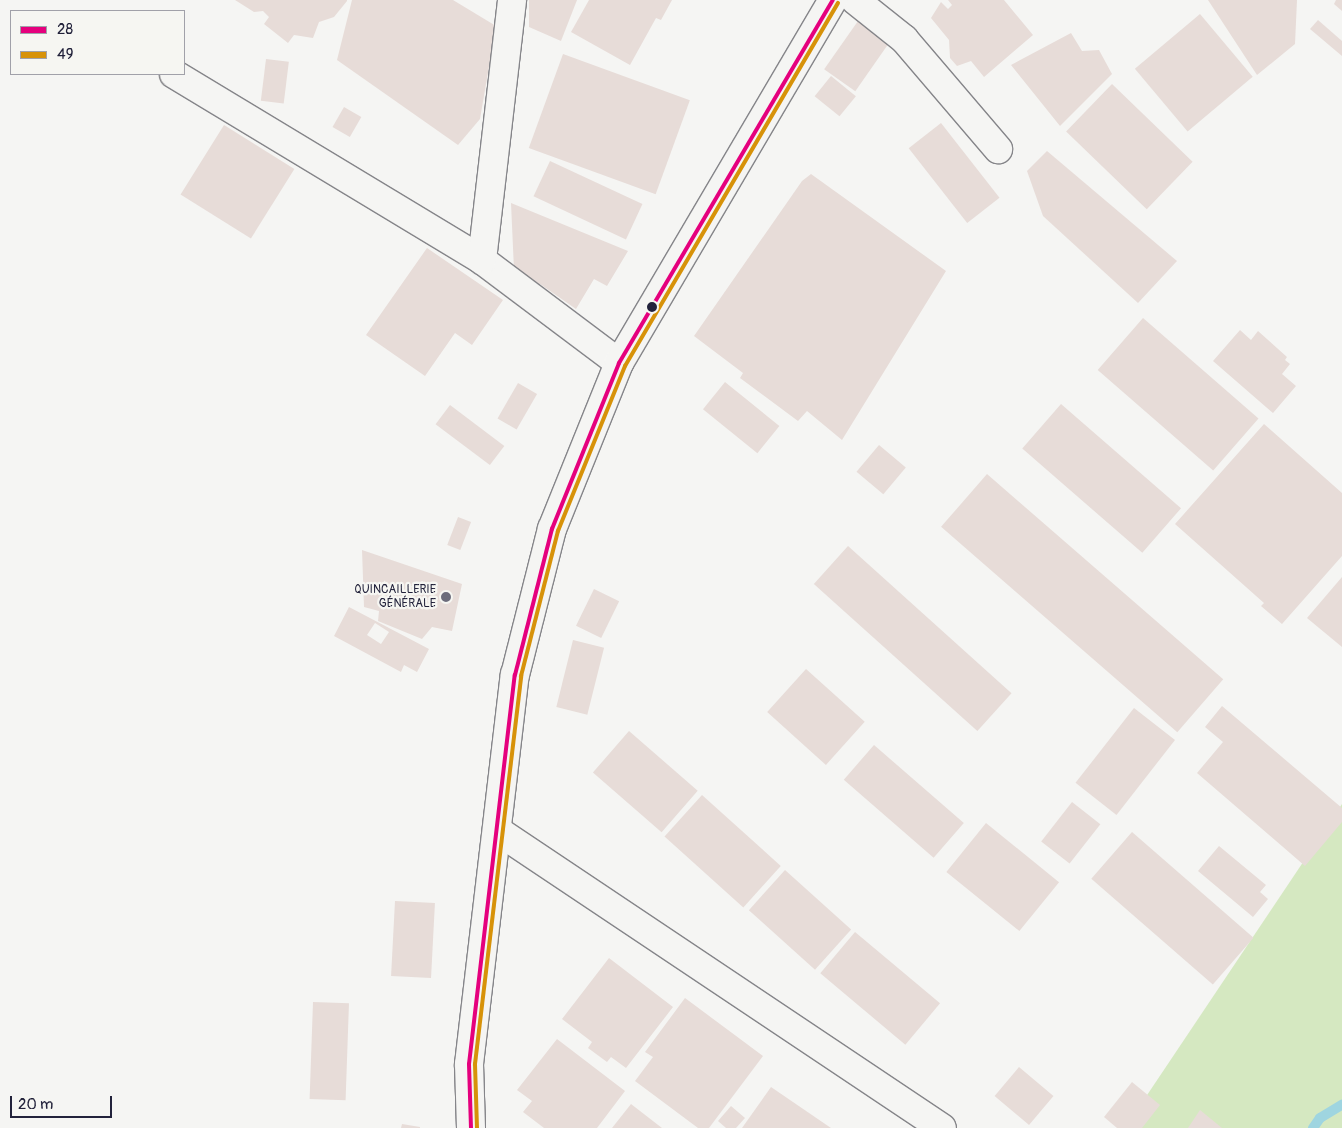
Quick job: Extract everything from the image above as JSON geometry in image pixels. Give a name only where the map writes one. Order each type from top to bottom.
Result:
[{"type":"street","points":[[482,260],[512,0]]},
{"type":"street","points":[[471,1128],[469,1064],[515,675],[550,538],[619,363],[833,2],[904,39],[998,149]]},
{"type":"street","points":[[176,75],[482,260],[619,363]]},
{"type":"street","points":[[498,831],[942,1128]]},
{"type":"green space","points":[[1342,804],[1342,1128],[1125,1128]]},
{"type":"building","points":[[235,0],[347,1],[334,17],[319,22],[313,38],[294,35],[288,43],[264,24],[269,17],[263,11],[254,12]]},
{"type":"building","points":[[352,0],[453,0],[496,26],[480,119],[458,145],[337,60]]},
{"type":"building","points":[[529,0],[577,0],[561,41],[529,27]]},
{"type":"building","points":[[589,0],[672,0],[661,20],[656,18],[630,65],[571,32]]},
{"type":"building","points":[[948,0],[1004,0],[1033,35],[984,77],[971,61],[957,66],[950,58],[949,40],[931,18],[941,2],[948,9],[952,5]]},
{"type":"building","points":[[1208,0],[1297,0],[1295,44],[1257,75]]},
{"type":"building","points":[[1336,0],[1342,0],[1342,11],[1334,4]]},
{"type":"building","points":[[1200,14],[1253,77],[1188,131],[1135,69]]},
{"type":"building","points":[[1318,20],[1342,41],[1342,56],[1310,29]]},
{"type":"building","points":[[858,21],[889,43],[855,91],[824,69]]},
{"type":"building","points":[[1071,33],[1082,51],[1099,50],[1112,74],[1060,126],[1011,65]]},
{"type":"building","points":[[563,54],[690,100],[656,194],[529,148]]},
{"type":"building","points":[[266,59],[289,62],[284,103],[261,101]]},
{"type":"building","points":[[831,76],[856,96],[840,116],[815,96]]},
{"type":"building","points":[[1112,84],[1193,162],[1147,209],[1066,131]]},
{"type":"building","points":[[344,107],[361,117],[350,137],[332,127]]},
{"type":"building","points":[[941,123],[999,198],[967,223],[909,148]]},
{"type":"building","points":[[224,125],[294,169],[251,239],[181,195]]},
{"type":"building","points":[[1047,151],[1177,261],[1138,303],[1043,216],[1027,171]]},
{"type":"building","points":[[550,161],[642,204],[626,239],[534,196]]},
{"type":"building","points":[[811,174],[946,271],[842,440],[807,411],[798,421],[740,378],[743,373],[694,336],[802,181]]},
{"type":"building","points":[[511,203],[628,251],[607,286],[594,279],[576,309],[540,284],[538,288],[514,270]]},
{"type":"building","points":[[427,248],[503,300],[472,345],[455,333],[425,376],[366,335]]},
{"type":"building","points":[[1143,318],[1258,418],[1213,470],[1098,370]]},
{"type":"building","points":[[1240,330],[1251,340],[1258,331],[1287,357],[1285,360],[1290,364],[1282,374],[1296,386],[1273,413],[1213,361]]},
{"type":"building","points":[[725,382],[779,426],[757,453],[703,409]]},
{"type":"building","points":[[518,383],[537,394],[517,430],[498,419]]},
{"type":"building","points":[[1061,404],[1181,508],[1142,553],[1022,449]]},
{"type":"building","points":[[450,405],[504,446],[490,465],[436,424]]},
{"type":"building","points":[[1264,424],[1342,493],[1342,556],[1282,624],[1261,606],[1264,603],[1175,524]]},
{"type":"building","points":[[879,445],[906,467],[883,494],[857,472]]},
{"type":"building","points":[[987,474],[1223,679],[1177,732],[941,527]]},
{"type":"building","points":[[458,517],[471,522],[460,550],[447,545]]},
{"type":"building","points":[[848,546],[1011,693],[977,731],[814,584]]},
{"type":"building","points":[[362,550],[462,584],[452,631],[432,627],[422,639],[378,621],[379,611],[364,607]]},
{"type":"building","points":[[1342,577],[1342,647],[1307,618]]},
{"type":"building","points":[[594,589],[619,601],[601,638],[576,626]]},
{"type":"building","points":[[349,607],[429,649],[417,672],[404,665],[401,672],[334,636]],"holes":[[[375,623],[389,632],[381,644],[367,635]]]},
{"type":"building","points":[[573,640],[604,648],[587,715],[556,707]]},
{"type":"building","points":[[806,669],[865,722],[826,765],[767,712]]},
{"type":"building","points":[[1222,706],[1342,808],[1342,822],[1305,866],[1197,773],[1223,742],[1205,727]]},
{"type":"building","points":[[1134,708],[1175,740],[1116,815],[1076,783]]},
{"type":"building","points":[[629,731],[698,791],[662,832],[593,773]]},
{"type":"building","points":[[874,745],[964,823],[934,858],[844,780]]},
{"type":"building","points":[[702,795],[781,866],[743,908],[665,837]]},
{"type":"building","points":[[1072,802],[1100,824],[1070,864],[1041,841]]},
{"type":"building","points":[[986,823],[1059,882],[1019,931],[946,872]]},
{"type":"building","points":[[1132,832],[1254,938],[1213,984],[1091,879]]},
{"type":"building","points":[[1219,846],[1266,885],[1260,892],[1268,899],[1253,917],[1198,871]]},
{"type":"building","points":[[785,870],[851,930],[815,970],[749,910]]},
{"type":"building","points":[[395,901],[435,903],[431,978],[391,976]]},
{"type":"building","points":[[855,932],[940,1003],[905,1045],[820,973]]},
{"type":"building","points":[[609,958],[673,1007],[626,1068],[611,1057],[607,1062],[588,1048],[592,1042],[562,1019]]},
{"type":"building","points":[[685,998],[763,1056],[709,1128],[698,1128],[635,1081],[653,1057],[645,1052]]},
{"type":"building","points":[[313,1002],[349,1003],[346,1100],[310,1099]]},
{"type":"building","points":[[557,1039],[625,1091],[597,1128],[544,1128],[523,1112],[532,1101],[517,1090]]},
{"type":"building","points":[[1019,1067],[1053,1096],[1029,1125],[995,1096]]},
{"type":"building","points":[[1132,1082],[1160,1105],[1142,1128],[1117,1128],[1104,1117]]},
{"type":"building","points":[[771,1087],[831,1128],[742,1128]]},
{"type":"building","points":[[631,1104],[662,1128],[612,1128]]},
{"type":"building","points":[[731,1106],[745,1118],[736,1128],[726,1128],[718,1121]]},
{"type":"building","points":[[1200,1110],[1222,1128],[1188,1128]]},
{"type":"building","points":[[402,1124],[420,1127],[420,1128],[401,1128]]},
{"type":"waterway","points":[[1313,1128],[1320,1118],[1342,1105]]},
{"type":"transit line","name":"28","points":[[471,1128],[469,1064],[515,675],[552,529],[619,363],[833,0]]},
{"type":"transit line","name":"49","points":[[477,1128],[475,1064],[521,676],[558,531],[625,366],[838,3]]},
{"type":"place","name":"QUINCAILLERIE GÉNÉRALE","points":[[446,597]]}]
